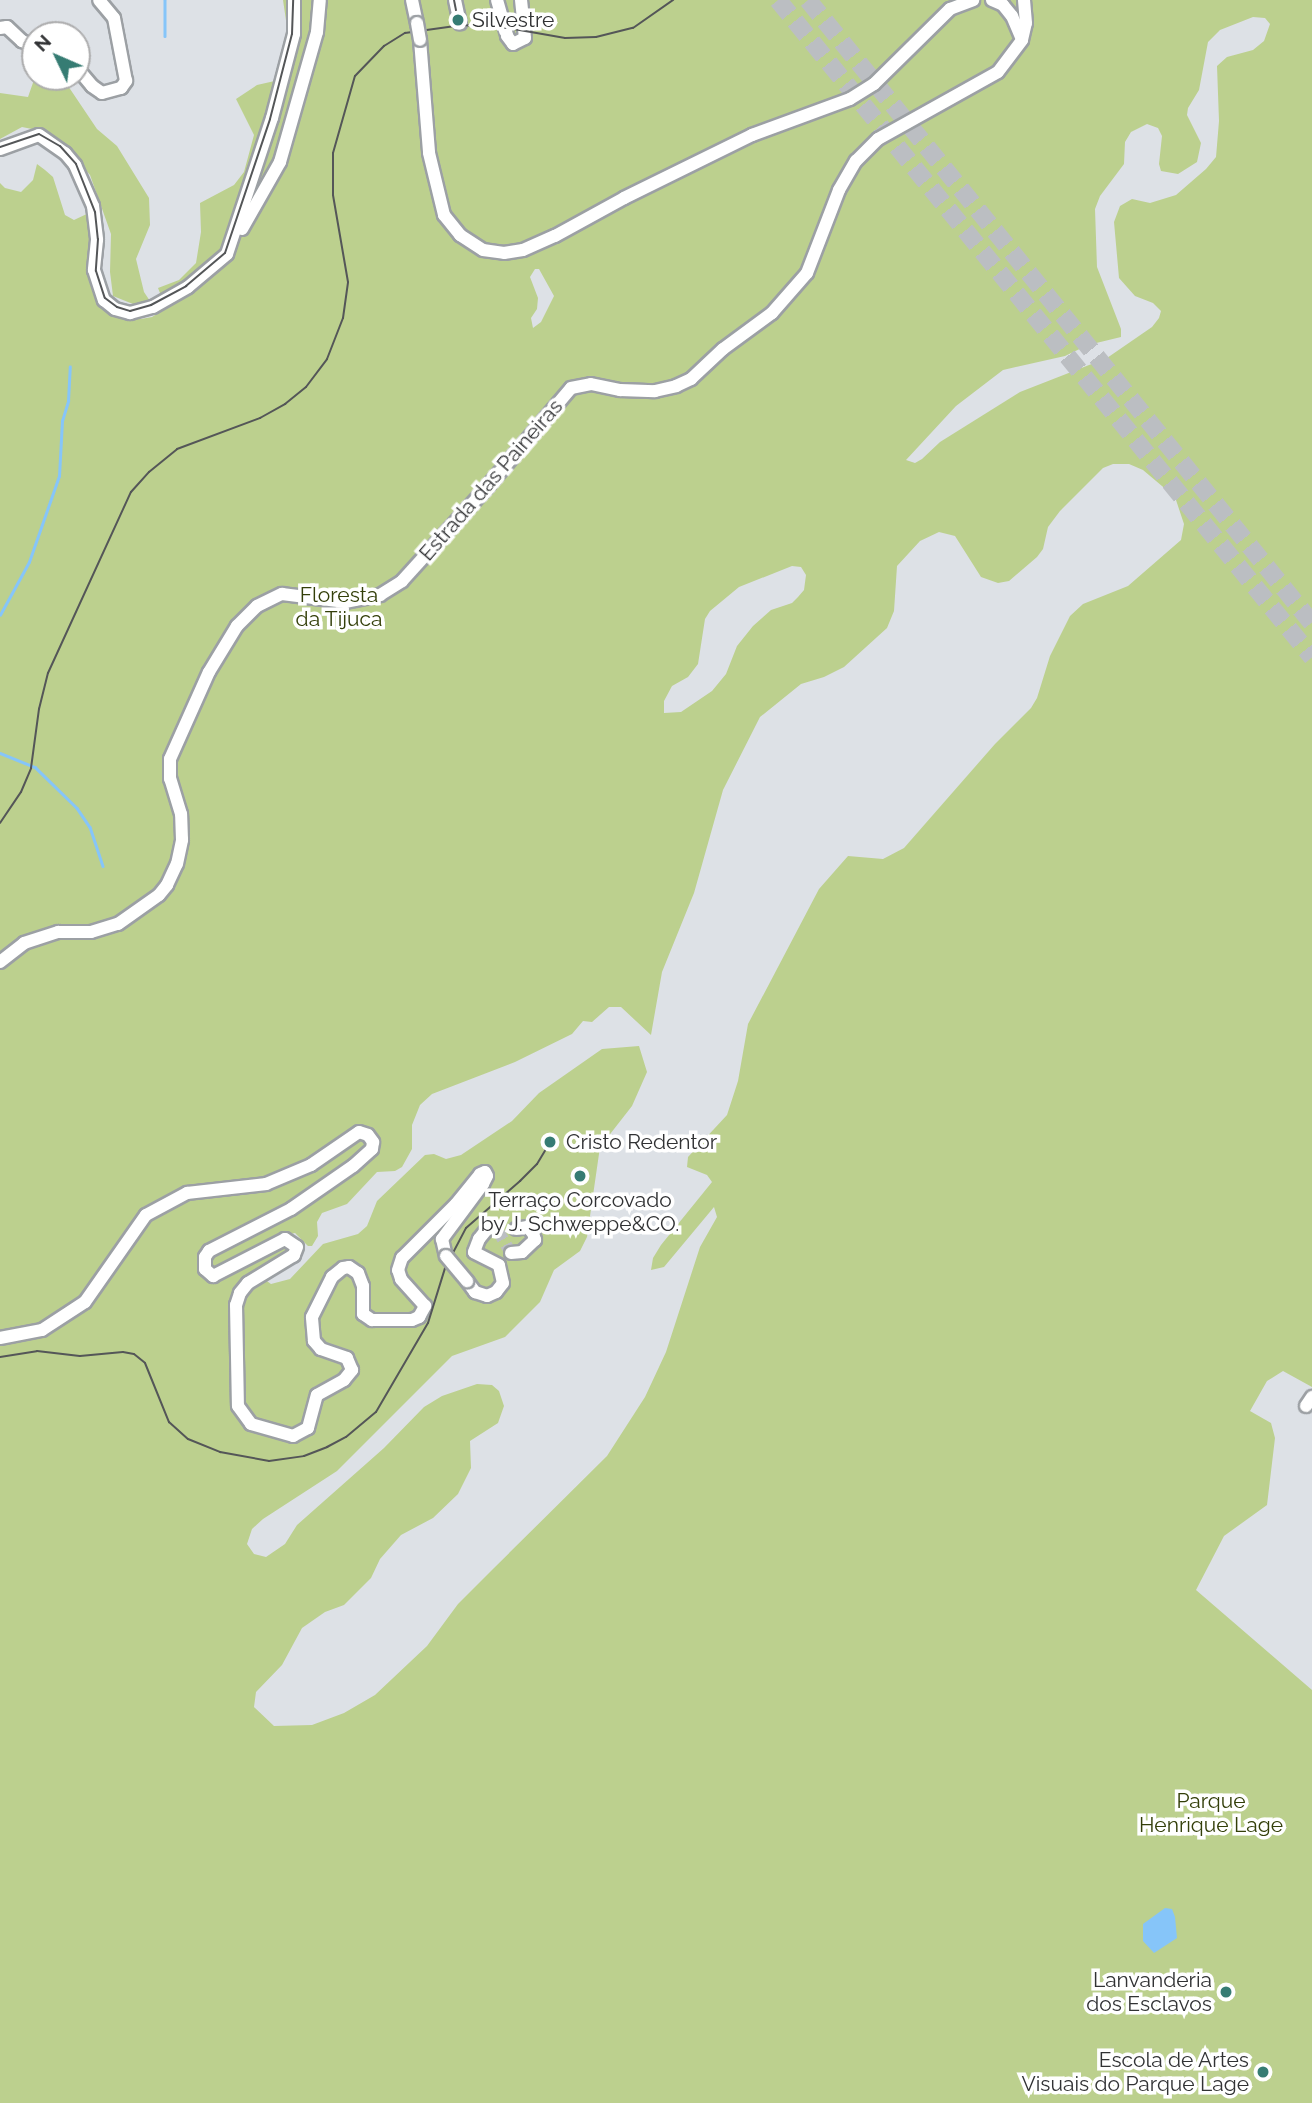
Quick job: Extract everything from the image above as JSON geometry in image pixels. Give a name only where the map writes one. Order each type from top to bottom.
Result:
[{"type":"street","points":[[91,82],[102,93],[121,89],[127,81],[114,18],[99,0]]},
{"type":"street","points":[[227,254],[275,106],[294,34],[294,0]]},
{"type":"street","points":[[0,149],[39,135],[54,143],[75,165],[93,206],[97,284],[104,300],[115,309],[130,313],[153,307],[188,286],[227,254],[280,162],[317,32],[320,0]]},
{"type":"street","points":[[412,0],[420,40],[429,153],[444,215],[460,235],[483,250],[504,253],[523,250],[555,236],[752,135],[850,99],[874,84],[950,9],[973,0]]},
{"type":"street","points":[[455,0],[460,23]]},
{"type":"street","points":[[497,0],[507,36],[513,44],[525,38],[521,0]]},
{"type":"street","points":[[998,2],[1015,6],[1024,0],[1026,23],[1022,40]]},
{"type":"street","points":[[998,2],[1017,25],[1022,40]]},
{"type":"street","points":[[0,28],[7,27],[21,40]]},
{"type":"street","name":"Estrada das Paineiras","points":[[0,962],[24,943],[58,932],[91,932],[118,924],[159,895],[167,885],[177,864],[181,840],[181,814],[170,779],[170,759],[209,672],[237,626],[257,606],[282,594],[345,602],[380,595],[402,581],[453,527],[571,388],[591,384],[620,390],[655,391],[691,379],[723,349],[772,313],[807,273],[839,190],[856,161],[878,139],[998,72],[1022,40]]},
{"type":"street","points":[[0,1338],[42,1330],[85,1302],[146,1215],[176,1198],[187,1193],[266,1184],[311,1165],[359,1132],[368,1135],[373,1142],[372,1149],[353,1166],[291,1209],[209,1251],[205,1257],[205,1269],[213,1276],[285,1239],[297,1247],[294,1255],[248,1283],[240,1293],[236,1305],[238,1406],[251,1424],[293,1436],[307,1428],[317,1395],[344,1380],[352,1370],[347,1358],[321,1349],[314,1340],[312,1331],[312,1317],[332,1277],[343,1268],[349,1267],[358,1273],[363,1286],[363,1314],[372,1320],[412,1320],[419,1317],[425,1306],[401,1279],[398,1270],[402,1258],[456,1204],[480,1174],[485,1172],[487,1176],[483,1184],[442,1240],[446,1256],[475,1292],[487,1296],[496,1293],[503,1283],[499,1265],[474,1252],[486,1229],[492,1228]]},
{"type":"street","points":[[511,1253],[522,1252],[535,1240],[527,1227],[516,1229]]},
{"type":"green space","name":"Floresta da Tijuca","points":[[283,0],[1312,0],[1312,1387],[1283,1371],[1267,1381],[1250,1411],[1271,1423],[1275,1438],[1267,1505],[1224,1536],[1196,1590],[1312,1690],[1312,2103],[0,2103],[0,183],[5,188],[21,192],[33,180],[37,164],[53,177],[65,215],[74,220],[91,212],[107,305],[120,314],[141,319],[152,317],[166,308],[158,288],[179,280],[196,263],[201,232],[200,203],[234,185],[244,172],[254,135],[236,99],[257,85],[279,80],[289,41]],"holes":[[[1253,17],[1265,18],[1270,24],[1264,41],[1253,50],[1227,57],[1217,66],[1219,121],[1216,157],[1176,195],[1150,203],[1132,199],[1120,206],[1114,222],[1119,278],[1135,296],[1153,303],[1161,311],[1159,318],[1152,327],[1107,358],[1020,392],[940,442],[922,459],[915,463],[906,460],[956,406],[1003,370],[1065,356],[1088,345],[1121,337],[1121,329],[1097,267],[1095,209],[1100,196],[1124,164],[1125,142],[1131,132],[1147,124],[1158,128],[1162,136],[1159,164],[1161,171],[1178,174],[1197,162],[1201,143],[1187,115],[1188,108],[1199,90],[1208,42],[1220,30]],[[535,269],[539,269],[554,296],[541,322],[533,328],[531,318],[537,309],[538,298],[530,277]],[[1113,464],[1129,464],[1143,470],[1175,497],[1184,524],[1181,540],[1128,586],[1083,604],[1070,616],[1050,656],[1037,698],[1031,708],[995,744],[904,848],[883,859],[848,856],[819,889],[748,1024],[738,1081],[727,1115],[688,1157],[687,1167],[707,1175],[712,1182],[661,1245],[653,1258],[651,1270],[664,1267],[714,1207],[717,1217],[700,1247],[666,1352],[645,1397],[607,1456],[458,1604],[427,1646],[375,1695],[344,1713],[312,1725],[274,1726],[254,1707],[256,1692],[282,1665],[302,1628],[325,1612],[344,1605],[371,1578],[380,1559],[401,1535],[433,1518],[458,1494],[471,1468],[470,1441],[498,1423],[504,1406],[499,1391],[492,1385],[477,1384],[442,1396],[424,1407],[384,1448],[297,1525],[285,1544],[266,1557],[254,1554],[247,1544],[252,1529],[337,1471],[452,1356],[505,1337],[540,1302],[554,1270],[580,1251],[587,1237],[600,1147],[632,1106],[647,1072],[639,1046],[602,1049],[539,1093],[512,1121],[461,1155],[446,1159],[434,1154],[425,1155],[377,1201],[367,1226],[358,1234],[323,1244],[290,1279],[271,1284],[264,1279],[293,1247],[283,1236],[295,1233],[308,1246],[312,1246],[318,1236],[317,1222],[322,1213],[347,1204],[377,1172],[395,1171],[402,1167],[412,1149],[412,1125],[420,1105],[432,1094],[515,1062],[572,1034],[583,1021],[592,1022],[609,1007],[621,1007],[651,1035],[662,972],[694,893],[723,790],[760,717],[801,684],[844,667],[887,628],[894,611],[897,566],[920,541],[939,532],[955,536],[981,577],[998,583],[1009,581],[1037,557],[1043,549],[1048,527],[1060,511],[1103,468]],[[792,566],[801,567],[806,575],[804,590],[792,603],[771,610],[753,626],[737,646],[726,674],[712,691],[681,712],[664,713],[664,701],[672,686],[688,677],[698,664],[705,619],[710,611],[739,587]]]},
{"type":"green space","points":[[30,91],[71,91],[97,129],[117,146],[149,198],[150,225],[136,259],[144,292],[150,301],[138,306],[113,296],[110,272],[111,234],[90,175],[76,159],[42,131],[22,127],[0,139],[0,93],[28,97]]},
{"type":"water","points":[[1165,1908],[1172,1909],[1177,1938],[1154,1953],[1143,1941],[1143,1924]]},
{"type":"waterway","points":[[165,0],[165,36]]},
{"type":"waterway","points":[[0,615],[29,562],[59,476],[62,421],[68,401],[70,367]]},
{"type":"waterway","points":[[0,753],[35,767],[77,808],[90,827],[103,866]]},
{"type":"tunnel","points":[[778,0],[1312,657]]},
{"type":"tunnel","points":[[808,0],[1312,623]]},
{"type":"tunnel","points":[[492,1228],[497,1229],[511,1253]]},
{"type":"tram line","points":[[0,147],[39,134],[60,146],[76,164],[95,212],[98,239],[96,271],[105,298],[117,307],[130,311],[151,305],[186,286],[225,253],[270,119],[292,34],[293,0]]},
{"type":"tram line","points":[[454,0],[458,20]]},
{"type":"tram line","points":[[0,823],[21,792],[31,768],[39,709],[48,673],[131,492],[149,472],[177,449],[260,418],[285,404],[306,387],[327,359],[343,318],[348,282],[333,195],[333,153],[355,76],[384,46],[405,33],[462,25],[508,28],[565,38],[596,37],[633,28],[673,0]]},
{"type":"tram line","points":[[0,1357],[37,1351],[80,1356],[123,1352],[134,1354],[145,1363],[169,1422],[188,1439],[220,1452],[269,1461],[304,1456],[346,1437],[376,1412],[428,1323],[445,1268],[466,1228],[537,1164],[550,1142]]},
{"type":"place","name":"Silvestre","points":[[458,20]]},
{"type":"place","name":"Cristo Redentor","points":[[550,1142]]},
{"type":"place","name":"Terraço Corcovado by J. Schweppe&CO.","points":[[580,1176]]},
{"type":"place","name":"Lanvanderia dos Esclavos","points":[[1226,1992]]},
{"type":"place","name":"Escola de Artes Visuais do Parque Lage","points":[[1263,2072]]},
{"type":"park label","name":"Parque Henrique Lage","points":[[1211,1813]]}]
